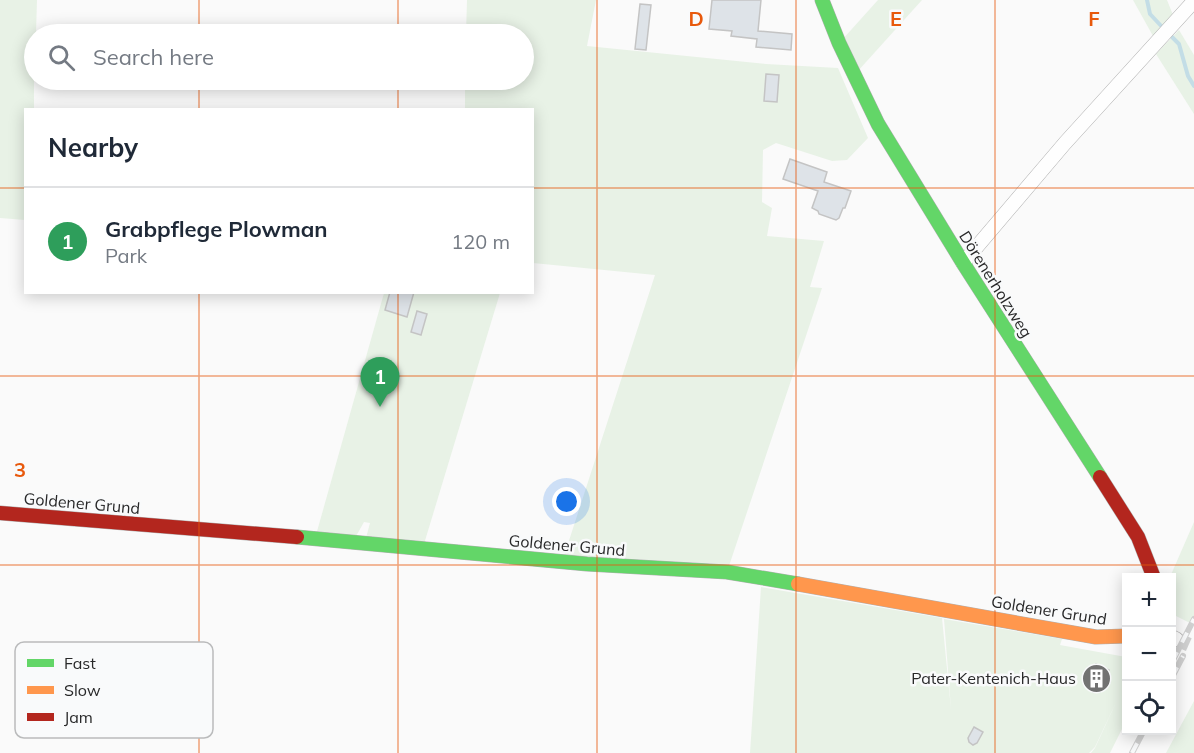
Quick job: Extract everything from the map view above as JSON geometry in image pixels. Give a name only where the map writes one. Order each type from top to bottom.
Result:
[{"type":"street","name":"Dörenerholzweg","points":[[822,0],[839,43],[878,124],[963,263],[1138,537],[1152,573]]},
{"type":"street","points":[[963,263],[1065,143],[1194,1]]},
{"type":"street","name":"Goldener Grund","points":[[0,513],[349,541],[588,564],[727,573],[1096,637],[1122,636]]},
{"type":"shaded area","points":[[0,0],[37,0],[36,24],[24,24],[24,90],[34,90],[34,108],[24,108],[24,220],[0,218]]},
{"type":"shaded area","points":[[467,0],[596,0],[587,46],[766,64],[838,68],[868,138],[847,160],[832,161],[776,143],[763,150],[762,202],[772,208],[767,236],[824,241],[810,287],[822,288],[728,569],[564,556],[655,275],[534,263],[534,108],[465,108],[465,90],[534,90],[534,24],[466,24]]},
{"type":"shaded area","points":[[878,0],[922,0],[857,72],[842,40]]},
{"type":"shaded area","points":[[1133,0],[1167,0],[1173,15],[1153,36]]},
{"type":"shaded area","points":[[1179,30],[1194,55],[1194,114],[1156,54]]},
{"type":"shaded area","points":[[384,294],[500,294],[424,544],[366,538],[370,523],[364,522],[355,538],[316,535]]},
{"type":"shaded area","points":[[1194,522],[1194,625],[1176,616],[1176,573],[1172,573]]},
{"type":"shaded area","points":[[761,587],[942,618],[951,709],[944,619],[1062,639],[1060,645],[1122,656],[1122,729],[1110,753],[1091,753],[1095,748],[1118,698],[1095,747],[1089,753],[750,753]]},
{"type":"shaded area","points":[[1194,701],[1194,753],[1166,753]]},
{"type":"building","points":[[712,0],[761,0],[758,31],[792,34],[791,50],[756,47],[757,39],[731,36],[732,31],[709,29]]},
{"type":"building","points":[[640,4],[651,5],[646,50],[635,49]]},
{"type":"building","points":[[766,74],[779,75],[777,102],[764,101]]},
{"type":"building","points":[[790,159],[827,172],[824,182],[851,191],[839,218],[836,220],[819,214],[812,208],[818,191],[783,179]]},
{"type":"building","points":[[389,294],[413,294],[407,317],[385,310]]},
{"type":"building","points":[[417,311],[427,314],[421,335],[411,332]]},
{"type":"building","name":"Pater-Kentenich-Haus","points":[[1096,664],[1109,670],[1101,687],[1088,681]]},
{"type":"building","points":[[974,727],[983,732],[977,743],[973,745],[968,738]]},
{"type":"waterway","points":[[1147,0],[1150,14],[1164,29]]},
{"type":"waterway","points":[[1169,34],[1179,44],[1188,76],[1194,86]]},
{"type":"tunnel","points":[[1176,639],[1194,647]]},
{"type":"railway","points":[[1176,654],[1194,619]]},
{"type":"railway","points":[[1176,669],[1183,656]]},
{"type":"railway","points":[[1132,753],[1141,735]]},
{"type":"traffic: fast","points":[[822,0],[839,43],[878,124],[963,263],[1100,477]]},
{"type":"traffic: fast","points":[[297,537],[587,564],[727,572],[798,584]]},
{"type":"traffic: slow","points":[[798,584],[1096,637],[1122,636]]},
{"type":"traffic: jam","points":[[1100,477],[1138,537],[1152,573]]},
{"type":"traffic: jam","points":[[0,513],[297,537]]},
{"type":"place","name":"Grabpflege Plowman","points":[[380,407]]},
{"type":"place","name":"Pater-Kentenich-Haus","points":[[1097,678]]}]
